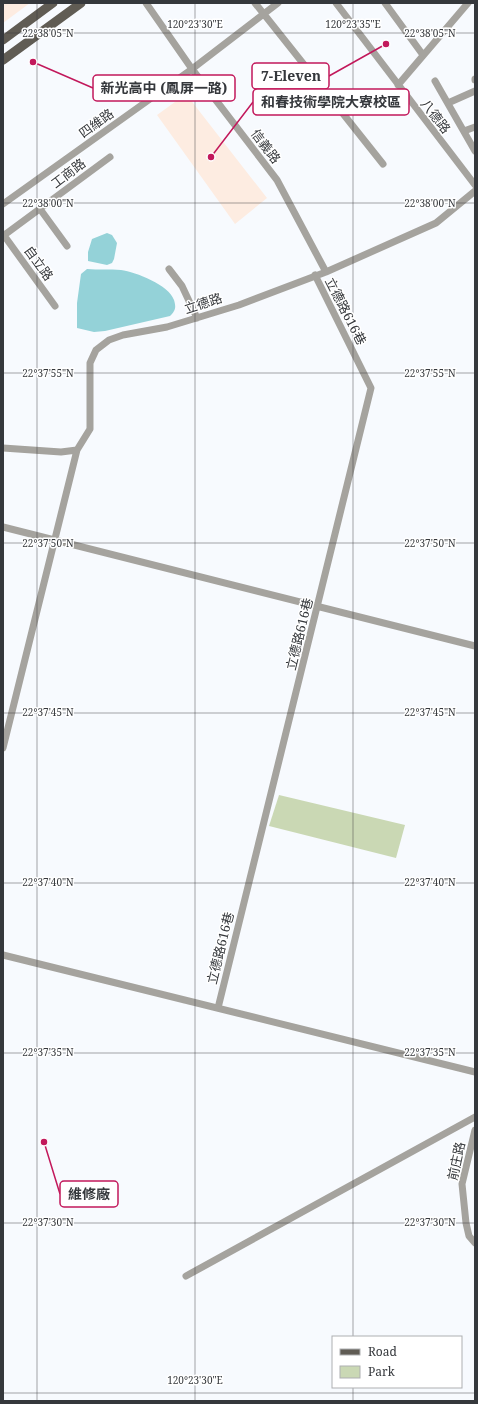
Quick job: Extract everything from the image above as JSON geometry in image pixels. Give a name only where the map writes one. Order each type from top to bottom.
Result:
[{"type":"main road","points":[[3,40],[53,3]]},
{"type":"main road","points":[[3,60],[81,3]]},
{"type":"street","name":"信義路","points":[[146,3],[192,69],[277,180],[326,272]]},
{"type":"street","points":[[256,3],[383,164]]},
{"type":"street","name":"四維路","points":[[3,204],[192,69],[278,3]]},
{"type":"street","name":"八德路","points":[[336,3],[475,186]]},
{"type":"street","points":[[385,3],[423,55]]},
{"type":"street","points":[[398,85],[468,3]]},
{"type":"street","points":[[435,82],[475,152]]},
{"type":"street","points":[[448,103],[475,91]]},
{"type":"street","points":[[464,131],[475,127]]},
{"type":"street","name":"工商路","points":[[3,235],[110,157]]},
{"type":"street","name":"立德路","points":[[3,748],[77,450],[90,429],[89,371],[90,363],[96,350],[109,340],[122,335],[167,328],[239,305],[326,272],[436,223],[475,191]]},
{"type":"street","points":[[40,209],[67,246]]},
{"type":"street","name":"自立路","points":[[3,235],[55,306]]},
{"type":"street","points":[[169,269],[182,286],[197,318]]},
{"type":"street","name":"立德路616巷","points":[[218,1008],[371,388],[315,276]]},
{"type":"street","points":[[3,448],[61,452],[77,450]]},
{"type":"street","points":[[3,527],[475,646]]},
{"type":"street","points":[[3,955],[475,1072]]},
{"type":"street","points":[[186,1276],[475,1117]]},
{"type":"street","name":"前庄路","points":[[475,1130],[462,1184],[469,1236],[475,1243]]},
{"type":"shaded area","points":[[3,3],[30,3],[3,23]]},
{"type":"shaded area","points":[[186,94],[267,198],[235,224],[157,115]]},
{"type":"green space","points":[[279,795],[405,825],[396,858],[269,826]]},
{"type":"water","points":[[107,233],[112,235],[117,243],[112,263],[107,265],[88,261],[88,252],[92,239]]},
{"type":"water","points":[[87,269],[121,270],[143,276],[159,284],[171,294],[175,302],[174,310],[170,316],[105,331],[94,332],[77,328],[77,303],[81,274]]},
{"type":"place","name":"7-Eleven","points":[[386,44]]},
{"type":"place","name":"新光高中 (鳳屏一路)","points":[[33,62]]},
{"type":"place","name":"和春技術學院大寮校區","points":[[211,157]]},
{"type":"place","name":"維修廠","points":[[44,1142]]}]
